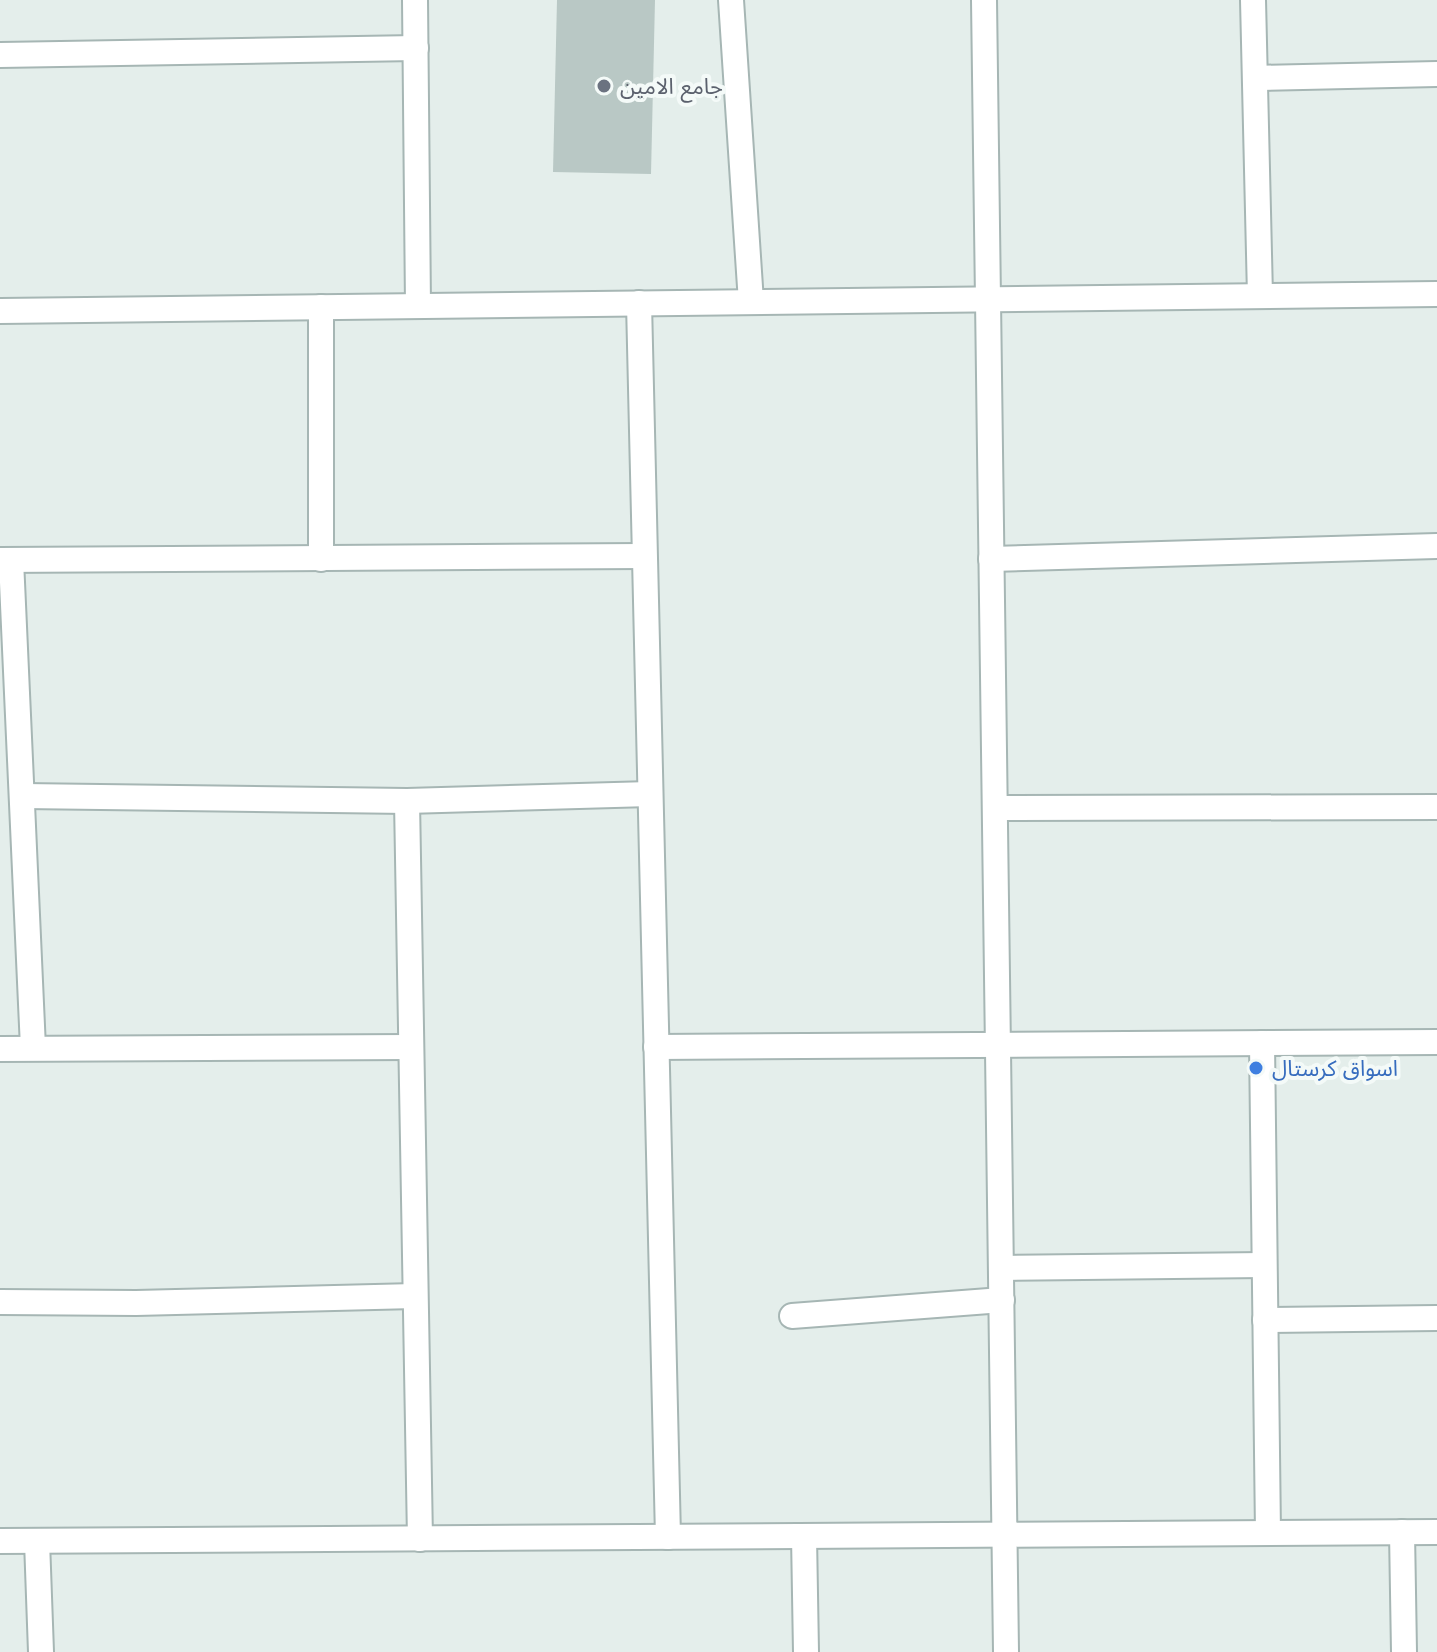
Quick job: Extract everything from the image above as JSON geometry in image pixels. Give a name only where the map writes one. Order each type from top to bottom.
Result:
[{"type":"street","points":[[415,0],[418,306]]},
{"type":"street","points":[[731,0],[751,302]]},
{"type":"street","points":[[984,0],[1006,1652]]},
{"type":"street","points":[[1253,0],[1260,296]]},
{"type":"street","points":[[0,55],[416,48]]},
{"type":"street","points":[[1255,78],[1437,74]]},
{"type":"street","points":[[0,311],[1437,294]]},
{"type":"street","points":[[639,303],[668,1537]]},
{"type":"street","points":[[321,307],[321,559]]},
{"type":"street","points":[[991,559],[1437,546]]},
{"type":"street","points":[[33,1048],[23,796],[6,560],[644,556]]},
{"type":"street","points":[[23,796],[407,801],[650,794]]},
{"type":"street","points":[[407,801],[420,1539]]},
{"type":"street","points":[[995,808],[1437,807]]},
{"type":"street","points":[[656,1047],[1437,1042]]},
{"type":"street","points":[[1262,1043],[1268,1533]]},
{"type":"street","points":[[0,1049],[411,1047]]},
{"type":"street","points":[[1001,1268],[1264,1265]]},
{"type":"street","points":[[0,1302],[136,1303],[415,1296]]},
{"type":"street","points":[[792,1316],[1002,1300]]},
{"type":"street","points":[[1265,1320],[1437,1318]]},
{"type":"street","points":[[1402,1532],[1404,1652]]},
{"type":"street","points":[[0,1541],[1437,1532]]},
{"type":"street","points":[[804,1536],[806,1652]]},
{"type":"street","points":[[37,1541],[41,1652]]},
{"type":"building","name":"جامع الامين","points":[[557,0],[655,0],[651,174],[553,172]]},
{"type":"place","name":"جامع الامين","points":[[604,86]]},
{"type":"place","name":"اسواق كرستال","points":[[1256,1068]]}]
